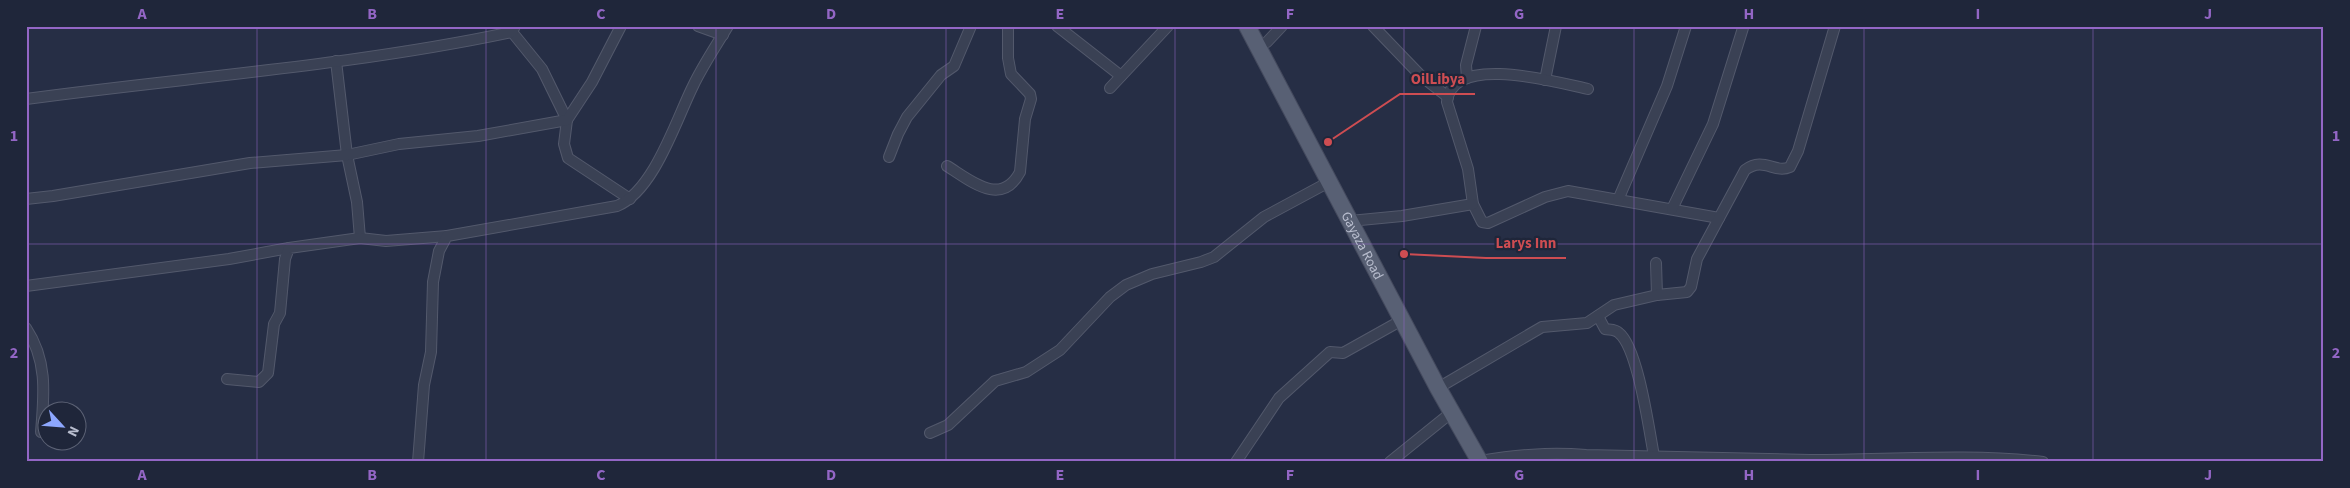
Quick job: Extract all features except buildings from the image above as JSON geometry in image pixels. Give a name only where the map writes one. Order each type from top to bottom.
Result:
[{"type":"main road","name":"Gayaza Road","points":[[1247,26],[1438,388],[1480,462]]},
{"type":"street","points":[[621,26],[592,82],[568,120],[564,144],[568,158],[630,199]]},
{"type":"street","points":[[26,286],[229,259],[360,238],[386,240],[447,236],[617,206],[630,199],[643,186],[675,127],[692,87],[725,30],[698,26]]},
{"type":"street","points":[[889,157],[908,117],[941,75],[954,66],[971,26]]},
{"type":"street","points":[[947,166],[982,187],[995,191],[1004,188],[1016,179],[1020,172],[1026,119],[1031,99],[1030,94],[1011,74],[1008,58],[1008,26]]},
{"type":"street","points":[[1057,26],[1121,76]]},
{"type":"street","points":[[1110,88],[1168,26]]},
{"type":"street","points":[[1267,42],[1282,26]]},
{"type":"street","points":[[1373,26],[1422,76],[1448,97]]},
{"type":"street","points":[[1467,78],[1466,65],[1476,26]]},
{"type":"street","points":[[1545,80],[1556,26]]},
{"type":"street","points":[[1618,200],[1668,86],[1686,26]]},
{"type":"street","points":[[1438,388],[1542,327],[1587,323],[1614,305],[1657,294],[1684,293],[1690,290],[1697,259],[1740,177],[1750,166],[1758,164],[1781,169],[1790,167],[1798,151],[1835,26]]},
{"type":"street","points":[[1672,209],[1714,124],[1743,28]]},
{"type":"street","points":[[26,99],[336,61],[470,41],[513,29],[542,69],[568,120]]},
{"type":"street","points":[[336,61],[348,155],[357,202],[360,238]]},
{"type":"street","points":[[1588,90],[1545,80],[1493,73],[1481,73],[1467,78],[1454,87],[1448,97],[1449,110],[1468,169],[1473,204],[1478,216],[1486,223],[1546,197],[1568,191],[1719,218]]},
{"type":"street","points":[[26,199],[250,163],[348,155],[399,144],[478,136],[568,120]]},
{"type":"street","points":[[930,433],[948,425],[994,381],[1026,372],[1060,350],[1110,297],[1126,286],[1152,274],[1214,257],[1264,217],[1328,182]]},
{"type":"street","points":[[1350,221],[1402,216],[1473,204]]},
{"type":"street","points":[[418,462],[424,385],[431,352],[433,282],[439,251],[447,236]]},
{"type":"street","points":[[226,379],[259,382],[268,373],[274,324],[280,312],[285,259],[289,248]]},
{"type":"street","points":[[1656,263],[1657,294]]},
{"type":"street","points":[[1598,316],[1605,330],[1613,330],[1622,335],[1638,369],[1654,456]]},
{"type":"street","points":[[1236,462],[1278,398],[1330,352],[1338,354],[1343,352],[1402,320]]},
{"type":"street","points":[[26,328],[35,340],[45,382],[44,400]]},
{"type":"street","points":[[1390,462],[1452,412]]},
{"type":"street","points":[[1480,462],[1521,454],[1555,453],[1813,460],[1928,457],[2018,459],[2043,462]]},
{"type":"place","name":"OilLibya","points":[[1328,142]]},
{"type":"place","name":"Larys Inn","points":[[1404,254]]}]
